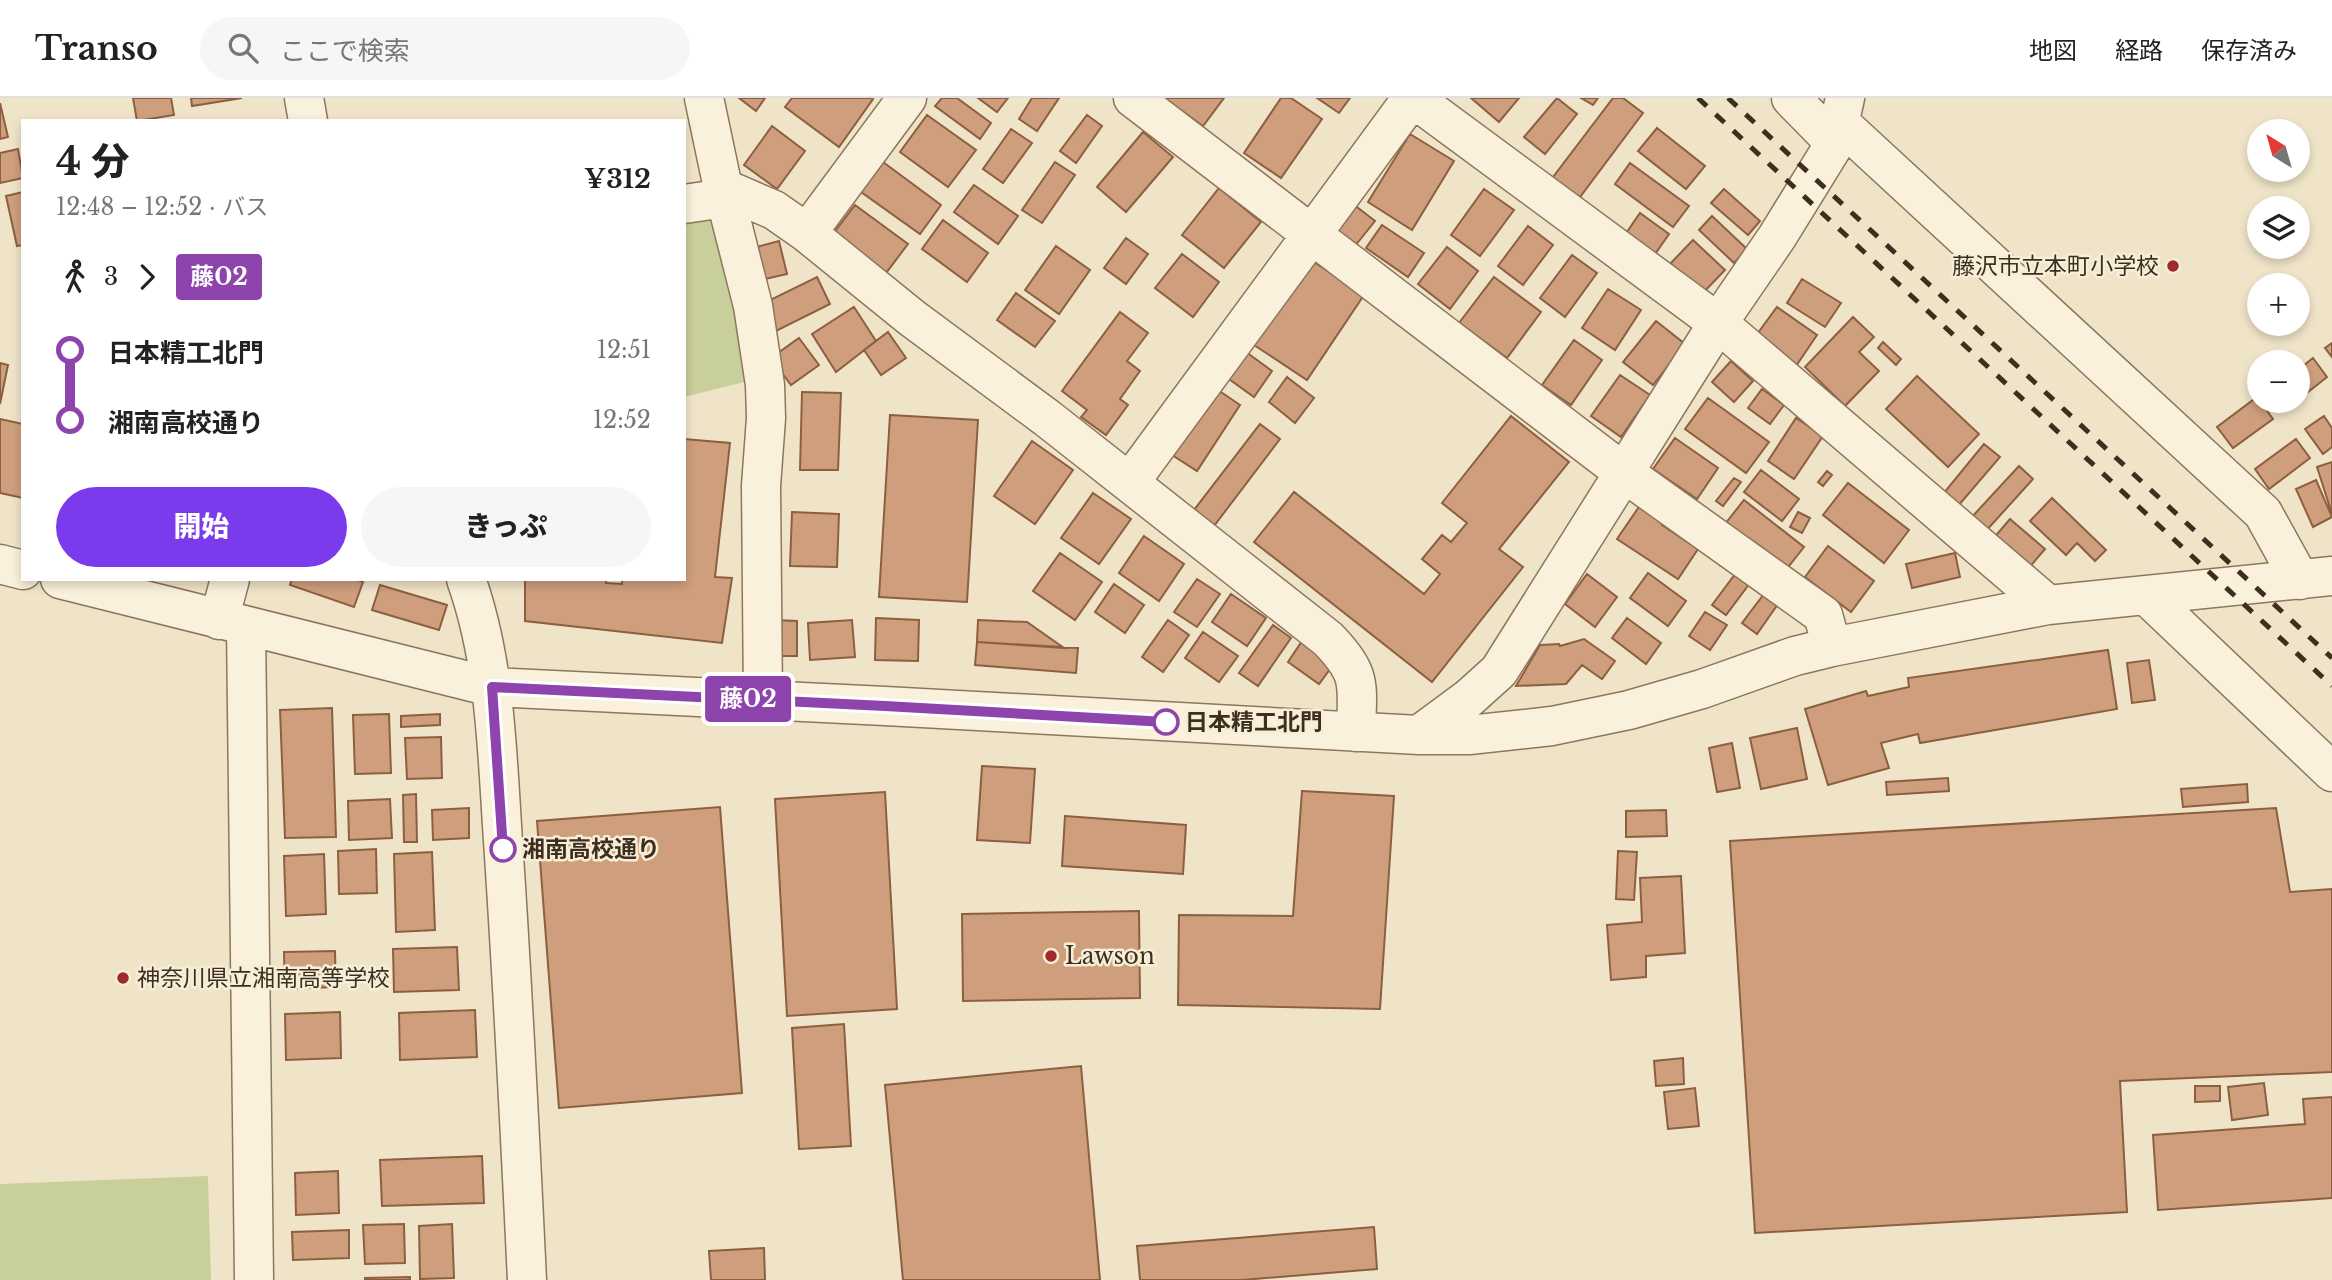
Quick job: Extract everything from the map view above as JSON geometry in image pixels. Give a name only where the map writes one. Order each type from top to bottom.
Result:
[{"type":"street","points":[[304,98],[309,119]]},
{"type":"street","points":[[704,98],[724,193],[753,306],[765,385],[761,486],[764,700]]},
{"type":"street","points":[[807,233],[907,98]]},
{"type":"street","points":[[1133,98],[1623,472],[1823,615],[1832,647]]},
{"type":"street","points":[[1130,482],[1413,98],[1718,323],[2048,606]]},
{"type":"street","points":[[1791,98],[1839,121],[2263,513],[2316,578]]},
{"type":"street","points":[[1419,735],[1469,698],[1499,671],[1718,323],[1777,237],[1839,121]]},
{"type":"street","points":[[686,203],[724,193],[774,210],[1130,482],[1328,639],[1343,654],[1351,665],[1357,690],[1356,733]]},
{"type":"street","points":[[0,564],[21,569]]},
{"type":"street","points":[[68,581],[492,687],[1356,733],[1469,735],[1552,726],[1603,716],[1702,689],[1795,656],[2048,606],[2316,578]]},
{"type":"street","points":[[230,581],[254,1280]]},
{"type":"street","points":[[467,581],[478,615],[492,687],[511,954],[527,1280]]},
{"type":"street","points":[[2147,596],[2332,772]]},
{"type":"green space","points":[[716,213],[752,380],[686,396],[686,218]]},
{"type":"green space","points":[[208,1176],[211,1280],[0,1280],[0,1184]]},
{"type":"building","points":[[133,98],[171,98],[174,115],[137,119]]},
{"type":"building","points":[[191,98],[242,98],[192,106]]},
{"type":"building","points":[[739,98],[765,98],[756,111]]},
{"type":"building","points":[[792,98],[873,99],[839,147],[785,107]]},
{"type":"building","points":[[942,98],[957,98],[991,123],[980,139],[935,106]]},
{"type":"building","points":[[978,98],[1008,98],[997,112]]},
{"type":"building","points":[[1032,98],[1059,98],[1037,131],[1019,119]]},
{"type":"building","points":[[1164,98],[1224,98],[1203,126]]},
{"type":"building","points":[[1281,98],[1291,98],[1322,119],[1281,178],[1244,153]]},
{"type":"building","points":[[1317,98],[1350,98],[1339,113]]},
{"type":"building","points":[[1471,98],[1519,98],[1499,122]]},
{"type":"building","points":[[1557,98],[1577,114],[1545,154],[1524,137]]},
{"type":"building","points":[[1581,98],[1598,98],[1593,105]]},
{"type":"building","points":[[1613,98],[1623,98],[1643,113],[1574,205],[1547,185]]},
{"type":"building","points":[[0,103],[8,137],[0,139]]},
{"type":"building","points":[[927,115],[976,150],[948,187],[900,152]]},
{"type":"building","points":[[1087,115],[1102,126],[1076,163],[1060,151]]},
{"type":"building","points":[[772,126],[805,151],[777,189],[744,165]]},
{"type":"building","points":[[1657,128],[1705,166],[1686,189],[1638,151]]},
{"type":"building","points":[[1011,129],[1032,143],[1003,183],[983,169]]},
{"type":"building","points":[[1143,132],[1173,157],[1126,212],[1097,187]]},
{"type":"building","points":[[1410,134],[1454,161],[1412,230],[1368,202]]},
{"type":"building","points":[[18,149],[21,178],[0,183],[0,153]]},
{"type":"building","points":[[883,162],[941,205],[920,234],[861,192]]},
{"type":"building","points":[[1055,162],[1075,175],[1042,223],[1022,210]]},
{"type":"building","points":[[1630,163],[1689,206],[1673,227],[1615,184]]},
{"type":"building","points":[[974,185],[1018,216],[998,244],[954,212]]},
{"type":"building","points":[[1219,188],[1261,222],[1224,268],[1182,235]]},
{"type":"building","points":[[1484,189],[1514,210],[1480,256],[1451,235]]},
{"type":"building","points":[[1724,189],[1760,221],[1748,235],[1711,203]]},
{"type":"building","points":[[21,192],[21,245],[17,246],[6,196]]},
{"type":"building","points":[[1353,204],[1375,221],[1355,246],[1333,230]]},
{"type":"building","points":[[855,205],[908,244],[883,277],[830,238]]},
{"type":"building","points":[[1640,213],[1669,234],[1649,263],[1620,242]]},
{"type":"building","points":[[1712,216],[1747,249],[1734,263],[1699,230]]},
{"type":"building","points":[[943,220],[988,253],[967,282],[922,249]]},
{"type":"building","points":[[1382,225],[1424,253],[1408,277],[1366,248]]},
{"type":"building","points":[[1528,226],[1553,245],[1523,285],[1498,266]]},
{"type":"building","points":[[1126,238],[1148,254],[1126,284],[1104,268]]},
{"type":"building","points":[[1693,240],[1725,270],[1700,296],[1668,266]]},
{"type":"building","points":[[779,241],[787,274],[757,281],[749,249]]},
{"type":"building","points":[[1056,246],[1090,270],[1059,314],[1025,290]]},
{"type":"building","points":[[1447,247],[1478,271],[1450,309],[1418,284]]},
{"type":"building","points":[[1182,254],[1219,282],[1193,317],[1155,288]]},
{"type":"building","points":[[1572,255],[1597,273],[1565,317],[1540,298]]},
{"type":"building","points":[[1311,260],[1364,295],[1307,380],[1254,345]]},
{"type":"building","points":[[817,277],[830,304],[776,331],[762,304]]},
{"type":"building","points":[[1494,277],[1541,312],[1507,358],[1459,323]]},
{"type":"building","points":[[1802,279],[1841,303],[1825,327],[1787,303]]},
{"type":"building","points":[[1608,289],[1641,310],[1615,350],[1582,328]]},
{"type":"building","points":[[1016,293],[1055,321],[1035,347],[997,320]]},
{"type":"building","points":[[854,307],[876,341],[836,372],[812,334]]},
{"type":"building","points":[[1777,307],[1817,335],[1796,366],[1755,337]]},
{"type":"building","points":[[1120,312],[1148,333],[1127,361],[1140,371],[1120,399],[1128,405],[1106,435],[1081,417],[1087,410],[1062,391]]},
{"type":"building","points":[[1853,317],[1874,337],[1859,352],[1879,371],[1845,406],[1805,367]]},
{"type":"building","points":[[1656,321],[1685,344],[1653,385],[1623,362]]},
{"type":"building","points":[[888,332],[906,358],[881,375],[864,350]]},
{"type":"building","points":[[799,338],[819,365],[791,385],[771,358]]},
{"type":"building","points":[[1574,340],[1602,360],[1571,405],[1542,385]]},
{"type":"building","points":[[1883,342],[1901,359],[1896,365],[1878,348]]},
{"type":"building","points":[[2332,343],[2332,357],[2325,348]]},
{"type":"building","points":[[1242,349],[1272,371],[1254,397],[1222,374]]},
{"type":"building","points":[[2313,358],[2327,377],[2310,390],[2310,360]]},
{"type":"building","points":[[1731,361],[1753,381],[1734,402],[1712,382]]},
{"type":"building","points":[[0,363],[8,365],[0,404]]},
{"type":"building","points":[[1620,375],[1650,395],[1621,437],[1591,416]]},
{"type":"building","points":[[1917,376],[1979,434],[1948,467],[1886,409]]},
{"type":"building","points":[[1287,377],[1314,398],[1295,423],[1269,402]]},
{"type":"building","points":[[1215,388],[1240,405],[1197,471],[1172,455]]},
{"type":"building","points":[[1762,389],[1784,405],[1770,424],[1748,408]]},
{"type":"building","points":[[802,392],[841,393],[838,470],[800,470]]},
{"type":"building","points":[[1708,398],[1769,442],[1746,473],[1685,429]]},
{"type":"building","points":[[2247,404],[2247,413],[2269,413],[2273,419],[2233,448],[2217,427]]},
{"type":"building","points":[[890,415],[978,420],[967,602],[879,597]]},
{"type":"building","points":[[1511,416],[1569,462],[1499,549],[1523,567],[1432,682],[1254,542],[1294,492],[1424,594],[1440,574],[1422,559],[1442,535],[1451,542],[1467,523],[1442,503]]},
{"type":"building","points":[[2324,416],[2332,428],[2332,447],[2323,454],[2305,429]]},
{"type":"building","points":[[1796,418],[1823,436],[1794,479],[1768,461]]},
{"type":"building","points":[[0,419],[21,424],[21,498],[0,493]]},
{"type":"building","points":[[1260,424],[1280,439],[1214,526],[1194,510]]},
{"type":"building","points":[[1675,438],[1718,468],[1697,499],[1653,469]]},
{"type":"building","points":[[686,439],[730,443],[715,577],[732,578],[722,643],[525,621],[525,581],[606,581],[622,584],[622,581],[686,581]]},
{"type":"building","points":[[2296,439],[2310,458],[2269,489],[2255,469]]},
{"type":"building","points":[[1032,441],[1073,470],[1035,524],[994,496]]},
{"type":"building","points":[[1984,444],[2000,457],[1958,506],[1943,494]]},
{"type":"building","points":[[2332,462],[2332,514],[2317,467]]},
{"type":"building","points":[[2019,466],[2033,479],[1985,532],[1970,519]]},
{"type":"building","points":[[1761,470],[1799,499],[1782,521],[1744,492]]},
{"type":"building","points":[[1827,471],[1832,475],[1823,486],[1818,482]]},
{"type":"building","points":[[1734,478],[1741,482],[1723,506],[1716,501]]},
{"type":"building","points":[[2316,480],[2332,517],[2313,527],[2296,489]]},
{"type":"building","points":[[1848,483],[1909,530],[1884,563],[1823,515]]},
{"type":"building","points":[[1093,493],[1131,519],[1099,564],[1061,538]]},
{"type":"building","points":[[2052,498],[2106,550],[2095,561],[2077,543],[2066,555],[2030,521]]},
{"type":"building","points":[[1744,500],[1804,547],[1785,571],[1725,524]]},
{"type":"building","points":[[1643,501],[1667,518],[1662,525],[1698,549],[1678,579],[1617,539]]},
{"type":"building","points":[[792,512],[839,514],[837,567],[790,566]]},
{"type":"building","points":[[1798,512],[1810,518],[1802,533],[1790,527]]},
{"type":"building","points":[[2010,519],[2045,549],[2028,569],[1993,539]]},
{"type":"building","points":[[1144,536],[1184,564],[1159,601],[1119,573]]},
{"type":"building","points":[[1828,546],[1874,581],[1851,612],[1805,577]]},
{"type":"building","points":[[1060,553],[1102,582],[1075,620],[1033,591]]},
{"type":"building","points":[[1955,553],[1960,577],[1912,588],[1906,564]]},
{"type":"building","points":[[1648,573],[1686,601],[1668,626],[1630,598]]},
{"type":"building","points":[[1736,573],[1750,583],[1726,615],[1712,605]]},
{"type":"building","points":[[1587,574],[1617,597],[1595,627],[1565,604]]},
{"type":"building","points":[[1197,579],[1220,594],[1197,627],[1174,612]]},
{"type":"building","points":[[291,581],[363,582],[354,607],[290,585]]},
{"type":"building","points":[[1114,584],[1144,605],[1125,633],[1095,612]]},
{"type":"building","points":[[380,585],[447,605],[439,630],[372,610]]},
{"type":"building","points":[[1231,594],[1266,618],[1247,646],[1212,622]]},
{"type":"building","points":[[1764,594],[1778,604],[1757,634],[1742,623]]},
{"type":"building","points":[[1705,612],[1727,625],[1710,650],[1689,636]]},
{"type":"building","points":[[876,618],[919,620],[918,661],[875,660]]},
{"type":"building","points":[[1627,618],[1661,643],[1646,664],[1612,638]]},
{"type":"building","points":[[775,620],[797,621],[797,656],[775,656]]},
{"type":"building","points":[[852,620],[855,657],[810,660],[808,623]]},
{"type":"building","points":[[978,620],[1027,622],[1064,648],[977,642]]},
{"type":"building","points":[[1168,620],[1189,635],[1163,672],[1142,657]]},
{"type":"building","points":[[1273,625],[1291,638],[1258,686],[1239,673]]},
{"type":"building","points":[[1203,632],[1238,656],[1219,682],[1185,658]]},
{"type":"building","points":[[1304,638],[1336,661],[1319,684],[1288,662]]},
{"type":"building","points":[[1584,639],[1615,661],[1602,679],[1582,665],[1566,684],[1516,686],[1540,645],[1560,646]]},
{"type":"building","points":[[977,642],[1078,648],[1076,673],[975,665]]},
{"type":"building","points":[[2108,650],[2117,709],[1920,743],[1918,734],[1881,743],[1889,768],[1828,785],[1805,709],[1866,691],[1868,696],[1909,687],[1908,678]]},
{"type":"building","points":[[2149,660],[2155,700],[2132,703],[2127,663]]},
{"type":"building","points":[[332,708],[336,837],[285,838],[280,710]]},
{"type":"building","points":[[389,714],[391,773],[355,774],[353,715]]},
{"type":"building","points":[[440,714],[440,725],[401,727],[401,716]]},
{"type":"building","points":[[1797,728],[1807,779],[1761,789],[1750,738]]},
{"type":"building","points":[[441,737],[442,778],[407,779],[405,738]]},
{"type":"building","points":[[1732,743],[1740,788],[1717,792],[1709,748]]},
{"type":"building","points":[[982,766],[1035,769],[1030,843],[977,840]]},
{"type":"building","points":[[1948,778],[1949,791],[1887,795],[1886,782]]},
{"type":"building","points":[[2247,784],[2248,802],[2183,807],[2181,789]]},
{"type":"building","points":[[1302,791],[1394,796],[1380,1009],[1178,1005],[1179,915],[1293,916]]},
{"type":"building","points":[[885,792],[897,1009],[787,1016],[775,799]]},
{"type":"building","points":[[416,794],[417,842],[404,842],[403,795]]},
{"type":"building","points":[[390,799],[392,838],[349,840],[348,801]]},
{"type":"building","points":[[720,807],[742,1093],[559,1108],[537,821]]},
{"type":"building","points":[[469,808],[469,838],[433,840],[432,810]]},
{"type":"building","points":[[2276,808],[2290,892],[2332,889],[2332,1072],[2120,1081],[2127,1212],[1755,1233],[1730,841]]},
{"type":"building","points":[[1666,810],[1667,836],[1626,837],[1626,811]]},
{"type":"building","points":[[1065,816],[1186,825],[1183,874],[1062,866]]},
{"type":"building","points":[[376,849],[377,893],[339,894],[338,851]]},
{"type":"building","points":[[1618,851],[1637,852],[1634,900],[1616,899]]},
{"type":"building","points":[[432,852],[435,930],[396,932],[394,854]]},
{"type":"building","points":[[324,854],[326,914],[286,916],[284,856]]},
{"type":"building","points":[[1681,876],[1685,953],[1646,956],[1646,977],[1611,980],[1607,925],[1642,922],[1640,878]]},
{"type":"building","name":"Lawson","points":[[1139,911],[1140,998],[963,1001],[962,914]]},
{"type":"building","points":[[457,947],[459,990],[394,992],[393,949]]},
{"type":"building","points":[[335,951],[336,987],[285,989],[284,952]]},
{"type":"building","points":[[475,1010],[477,1057],[400,1060],[399,1013]]},
{"type":"building","points":[[340,1012],[341,1058],[286,1060],[285,1014]]},
{"type":"building","points":[[844,1024],[851,1146],[799,1149],[792,1028]]},
{"type":"building","points":[[1683,1058],[1684,1084],[1656,1086],[1654,1061]]},
{"type":"building","points":[[1081,1066],[1100,1280],[903,1280],[885,1085]]},
{"type":"building","points":[[2264,1083],[2268,1115],[2232,1120],[2228,1087]]},
{"type":"building","points":[[2195,1086],[2220,1086],[2220,1101],[2195,1102]]},
{"type":"building","points":[[1695,1088],[1699,1126],[1668,1129],[1664,1092]]},
{"type":"building","points":[[2332,1097],[2332,1198],[2158,1210],[2153,1135],[2305,1124],[2303,1099]]},
{"type":"building","points":[[482,1156],[484,1203],[382,1206],[380,1160]]},
{"type":"building","points":[[338,1171],[339,1213],[296,1215],[295,1173]]},
{"type":"building","points":[[404,1224],[405,1263],[365,1264],[363,1225]]},
{"type":"building","points":[[452,1224],[454,1278],[420,1279],[419,1226]]},
{"type":"building","points":[[1374,1227],[1377,1269],[1242,1280],[1140,1280],[1137,1246]]},
{"type":"building","points":[[349,1230],[349,1258],[293,1260],[292,1232]]},
{"type":"building","points":[[764,1248],[765,1280],[711,1280],[709,1251]]},
{"type":"building","points":[[410,1277],[410,1280],[365,1280],[365,1278]]},
{"type":"railway","points":[[1698,98],[2332,686]]},
{"type":"railway","points":[[1728,98],[2332,658]]},
{"type":"bus line","name":"藤02","points":[[503,849],[492,687],[1166,722]]},
{"type":"place","name":"藤沢市立本町小学校","points":[[2173,266]]},
{"type":"place","name":"日本精工北門","points":[[1166,722]]},
{"type":"place","name":"湘南高校通り","points":[[503,849]]},
{"type":"place","name":"Lawson","points":[[1051,956]]},
{"type":"place","name":"神奈川県立湘南高等学校","points":[[123,978]]}]
